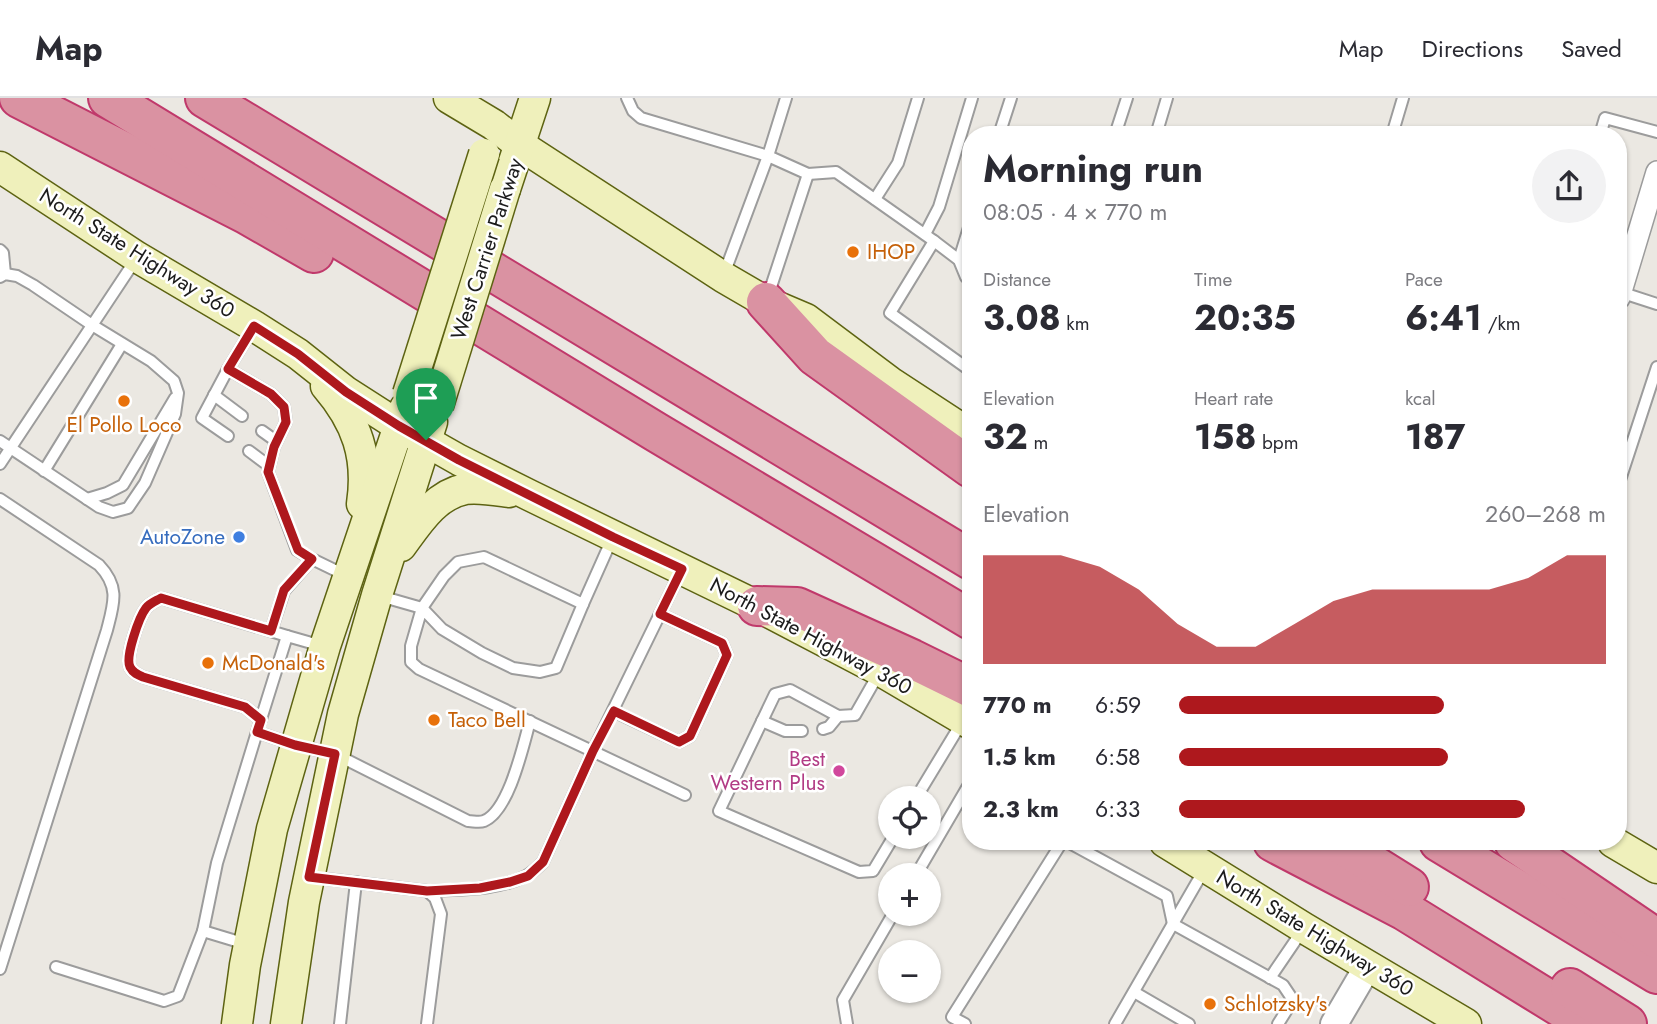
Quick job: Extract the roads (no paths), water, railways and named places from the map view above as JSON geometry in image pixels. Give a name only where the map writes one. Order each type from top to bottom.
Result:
[{"type":"highway","points":[[19,98],[246,214],[597,413],[656,432]]},
{"type":"highway","points":[[108,98],[656,432],[962,615]]},
{"type":"highway","points":[[205,98],[962,555]]},
{"type":"highway","points":[[766,302],[815,356],[962,462]]},
{"type":"highway","points":[[757,606],[797,607],[912,659],[962,704]]},
{"type":"highway","points":[[1288,850],[1405,911],[1588,1024]]},
{"type":"highway","points":[[1350,850],[1627,1024]]},
{"type":"highway","points":[[1452,850],[1657,974]]},
{"type":"highway","points":[[1526,850],[1657,939]]},
{"type":"main road","points":[[449,98],[498,111],[520,145],[723,277],[766,302],[806,319],[890,382],[962,429]]},
{"type":"main road","name":"West Carrier Parkway","points":[[285,1024],[309,877],[343,714],[377,595],[535,98]]},
{"type":"main road","name":"West Carrier Parkway","points":[[351,564],[399,426],[498,111]]},
{"type":"main road","name":"North State Highway 360","points":[[0,167],[137,257],[298,354],[346,392],[399,426],[459,460],[757,606],[881,671],[962,707]]},
{"type":"main road","points":[[237,1024],[249,945],[272,830],[324,646],[351,564],[364,493],[364,465],[357,436],[341,403],[298,354]]},
{"type":"main road","points":[[388,563],[429,509],[450,494],[467,489],[529,495]]},
{"type":"main road","name":"North State Highway 360","points":[[1178,850],[1466,1024]]},
{"type":"main road","points":[[1627,850],[1657,868]]},
{"type":"street","points":[[1627,272],[1657,172]]},
{"type":"street","points":[[1334,1024],[1368,966]]},
{"type":"lane","points":[[627,98],[633,111],[641,118],[768,156],[808,174],[835,172],[930,237],[959,260],[962,267]]},
{"type":"lane","points":[[723,277],[768,156],[786,98]]},
{"type":"lane","points":[[875,199],[898,163],[918,98]]},
{"type":"lane","points":[[964,126],[972,98]]},
{"type":"lane","points":[[1002,126],[1010,98]]},
{"type":"lane","points":[[1118,126],[1127,98]]},
{"type":"lane","points":[[1159,126],[1167,98]]},
{"type":"lane","points":[[1395,126],[1403,98]]},
{"type":"lane","points":[[1603,126],[1605,118],[1657,132]]},
{"type":"lane","points":[[962,131],[930,237],[890,313],[962,365]]},
{"type":"lane","points":[[766,302],[808,174]]},
{"type":"lane","points":[[0,250],[3,253],[2,276],[16,276],[33,285],[151,361],[174,381],[178,393],[175,414],[145,484],[128,508],[113,512],[99,507],[5,444]]},
{"type":"lane","points":[[959,260],[962,250]]},
{"type":"lane","points":[[0,464],[5,444],[92,325],[137,257]]},
{"type":"lane","points":[[1627,297],[1657,304]]},
{"type":"lane","points":[[228,436],[202,418],[254,326]]},
{"type":"lane","points":[[44,471],[122,344]]},
{"type":"lane","points":[[1627,459],[1657,367]]},
{"type":"lane","points":[[228,369],[271,394],[284,407],[286,422],[276,441],[268,472],[298,550],[312,559],[351,564]]},
{"type":"lane","points":[[87,499],[107,494],[123,485],[178,393]]},
{"type":"lane","points":[[214,396],[242,416]]},
{"type":"lane","points":[[262,431],[276,441]]},
{"type":"lane","points":[[249,451],[269,466]]},
{"type":"lane","points":[[0,499],[99,565],[108,574],[113,587],[114,603],[0,970]]},
{"type":"lane","points":[[377,595],[422,608],[442,629],[513,668],[540,672],[556,668],[613,537]]},
{"type":"lane","points":[[583,604],[484,557],[458,562],[444,576],[422,608],[411,646],[411,662],[419,669],[685,795]]},
{"type":"lane","points":[[271,631],[284,590],[312,559]]},
{"type":"lane","points":[[309,877],[427,891],[480,888],[528,876],[543,862],[593,751],[682,569]]},
{"type":"lane","points":[[261,720],[245,707],[133,672],[128,658],[139,621],[146,608],[161,598],[324,646]]},
{"type":"lane","points":[[614,711],[679,742],[690,736],[727,655],[722,643],[660,614]]},
{"type":"lane","points":[[56,967],[164,1001],[178,996],[204,931],[218,863],[287,636]]},
{"type":"lane","points":[[881,671],[855,715],[838,716],[790,690],[775,694],[719,811],[859,872],[873,872],[886,849]]},
{"type":"lane","points":[[823,729],[829,727],[838,716]]},
{"type":"lane","points":[[257,732],[295,745],[335,754],[468,821],[482,822],[495,814],[509,791],[530,721]]},
{"type":"lane","points":[[762,721],[785,731],[802,732]]},
{"type":"lane","points":[[923,786],[962,722]]},
{"type":"lane","points":[[923,863],[962,796]]},
{"type":"lane","points":[[965,1024],[952,1017],[1057,850]]},
{"type":"lane","points":[[1083,850],[1167,896],[1173,923],[1283,985],[1293,1000],[1278,1024]]},
{"type":"lane","points":[[1115,1024],[1206,867]]},
{"type":"lane","points":[[340,1024],[356,882]]},
{"type":"lane","points":[[427,891],[435,898],[441,914],[427,1024]]},
{"type":"lane","points":[[848,1024],[843,1000],[886,926]]},
{"type":"lane","points":[[1270,978],[1304,928]]},
{"type":"lane","points":[[204,931],[249,945]]},
{"type":"lane","points":[[1134,992],[1189,1024]]},
{"type":"place","name":"IHOP","points":[[853,252]]},
{"type":"place","name":"El Pollo Loco","points":[[124,401]]},
{"type":"place","name":"AutoZone","points":[[239,537]]},
{"type":"place","name":"McDonald's","points":[[208,663]]},
{"type":"place","name":"Taco Bell","points":[[434,720]]},
{"type":"place","name":"Best Western Plus","points":[[839,771]]},
{"type":"place","name":"Schlotzsky's","points":[[1210,1004]]}]
